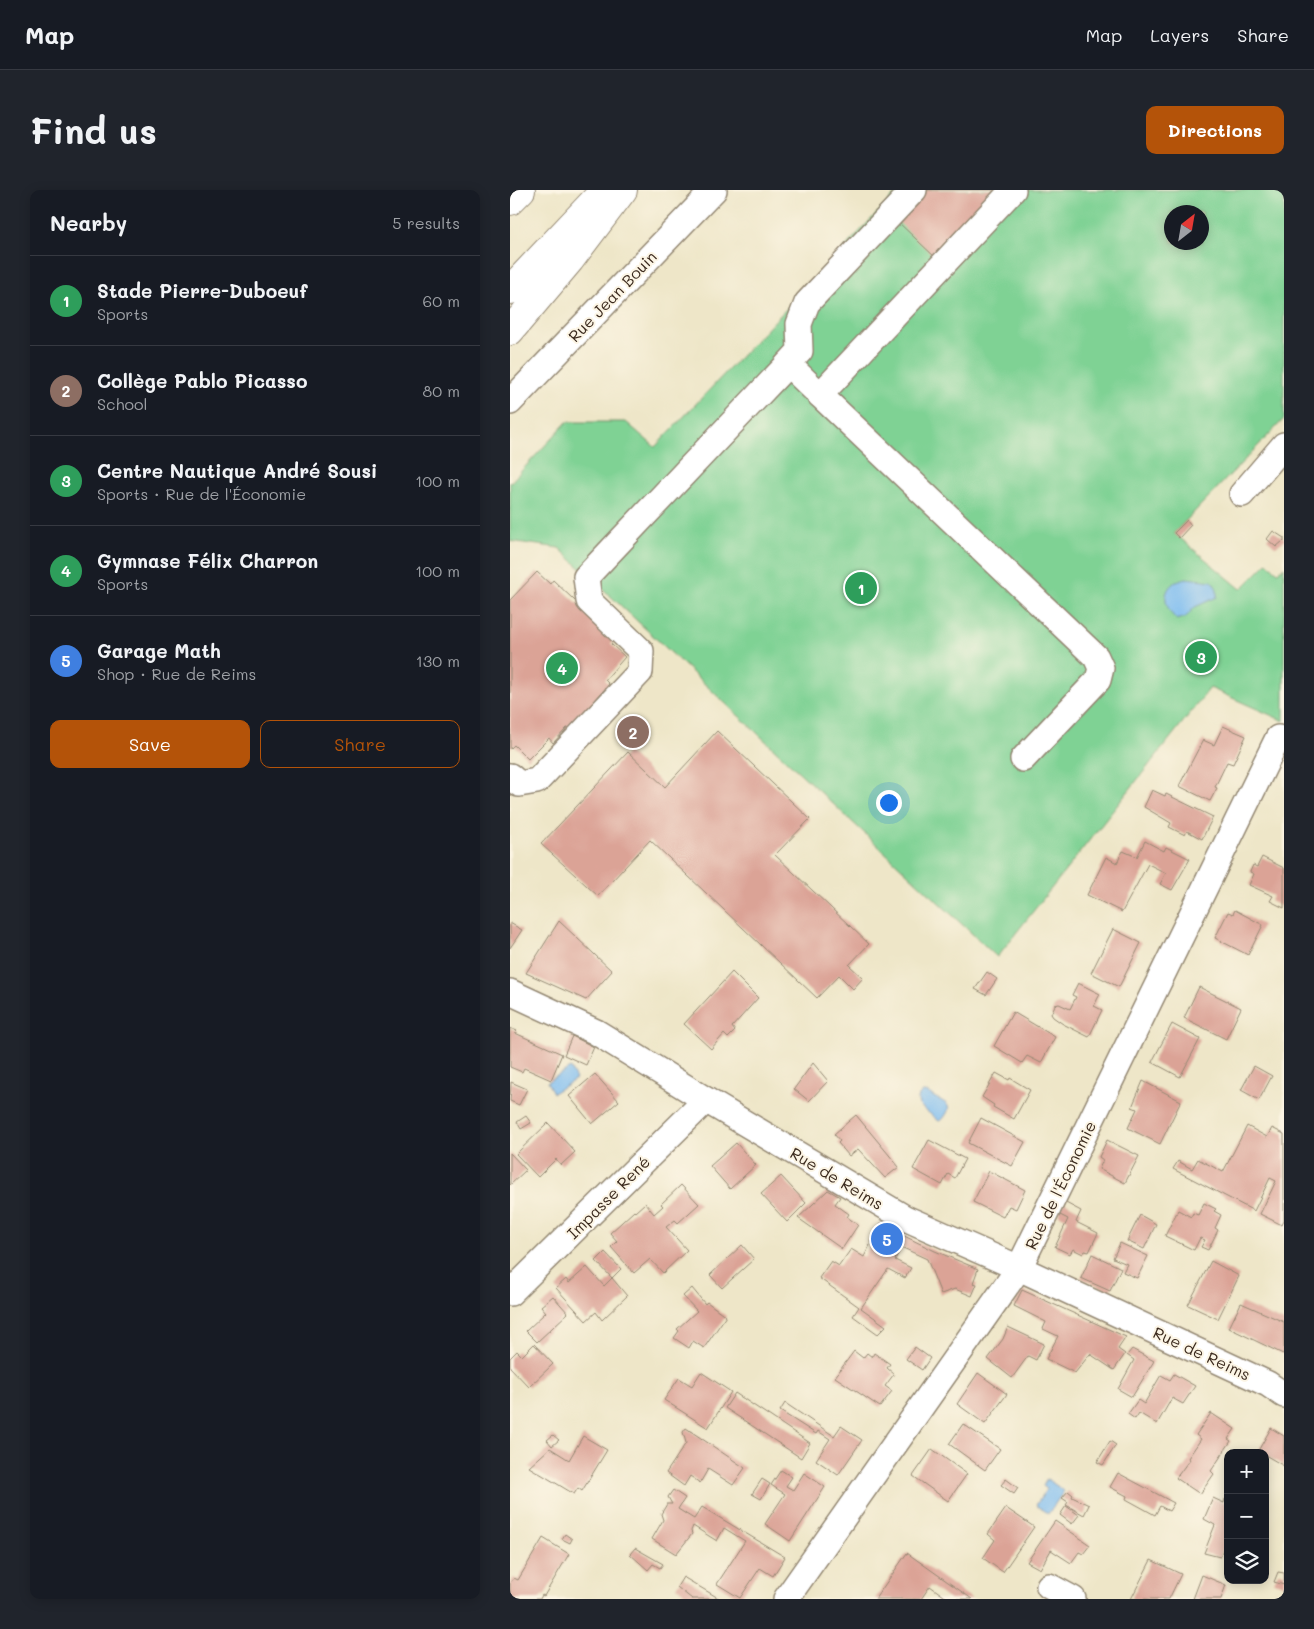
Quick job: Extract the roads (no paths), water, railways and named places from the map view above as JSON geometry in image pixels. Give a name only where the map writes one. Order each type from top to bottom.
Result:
[{"type":"highway","points":[[510,201],[521,190]]},
{"type":"highway","points":[[510,290],[605,190]]},
{"type":"highway","points":[[510,331],[570,260],[622,190]]},
{"type":"street","name":"Rue Jean Bouin","points":[[510,402],[714,190]]},
{"type":"street","points":[[510,776],[520,784],[537,781],[640,672],[641,651],[589,601],[586,577],[800,351],[799,324],[807,303],[914,190]]},
{"type":"street","points":[[820,395],[1013,190]]},
{"type":"street","points":[[788,364],[1096,657],[1101,668],[1098,680],[1023,759]]},
{"type":"street","points":[[1242,494],[1284,445]]},
{"type":"street","name":"Rue de l'Économie","points":[[786,1599],[1019,1268],[1278,738]]},
{"type":"street","name":"Rue de Reims","points":[[510,992],[596,1032],[706,1100],[905,1218],[1019,1268],[1268,1384],[1284,1395]]},
{"type":"street","name":"Impasse René","points":[[510,1293],[706,1100]]},
{"type":"street","points":[[1049,1586],[1074,1599]]},
{"type":"water","points":[[1186,578],[1212,581],[1217,589],[1217,597],[1195,607],[1186,617],[1177,620],[1168,607],[1166,595],[1172,584]]},
{"type":"water","points":[[570,1068],[576,1079],[553,1093],[547,1082]]},
{"type":"water","points":[[923,1092],[929,1093],[947,1105],[948,1111],[942,1120],[939,1121],[919,1105],[918,1097]]},
{"type":"water","points":[[1047,1479],[1064,1491],[1048,1514],[1036,1505],[1047,1489],[1043,1486]]},
{"type":"place","name":"Stade Pierre-Duboeuf","points":[[861,588]]},
{"type":"place","name":"Centre Nautique André Sousi","points":[[1201,657]]},
{"type":"place","name":"Gymnase Félix Charron","points":[[562,668]]},
{"type":"place","name":"Collège Pablo Picasso","points":[[633,732]]},
{"type":"place","name":"Garage Math","points":[[887,1239]]}]
